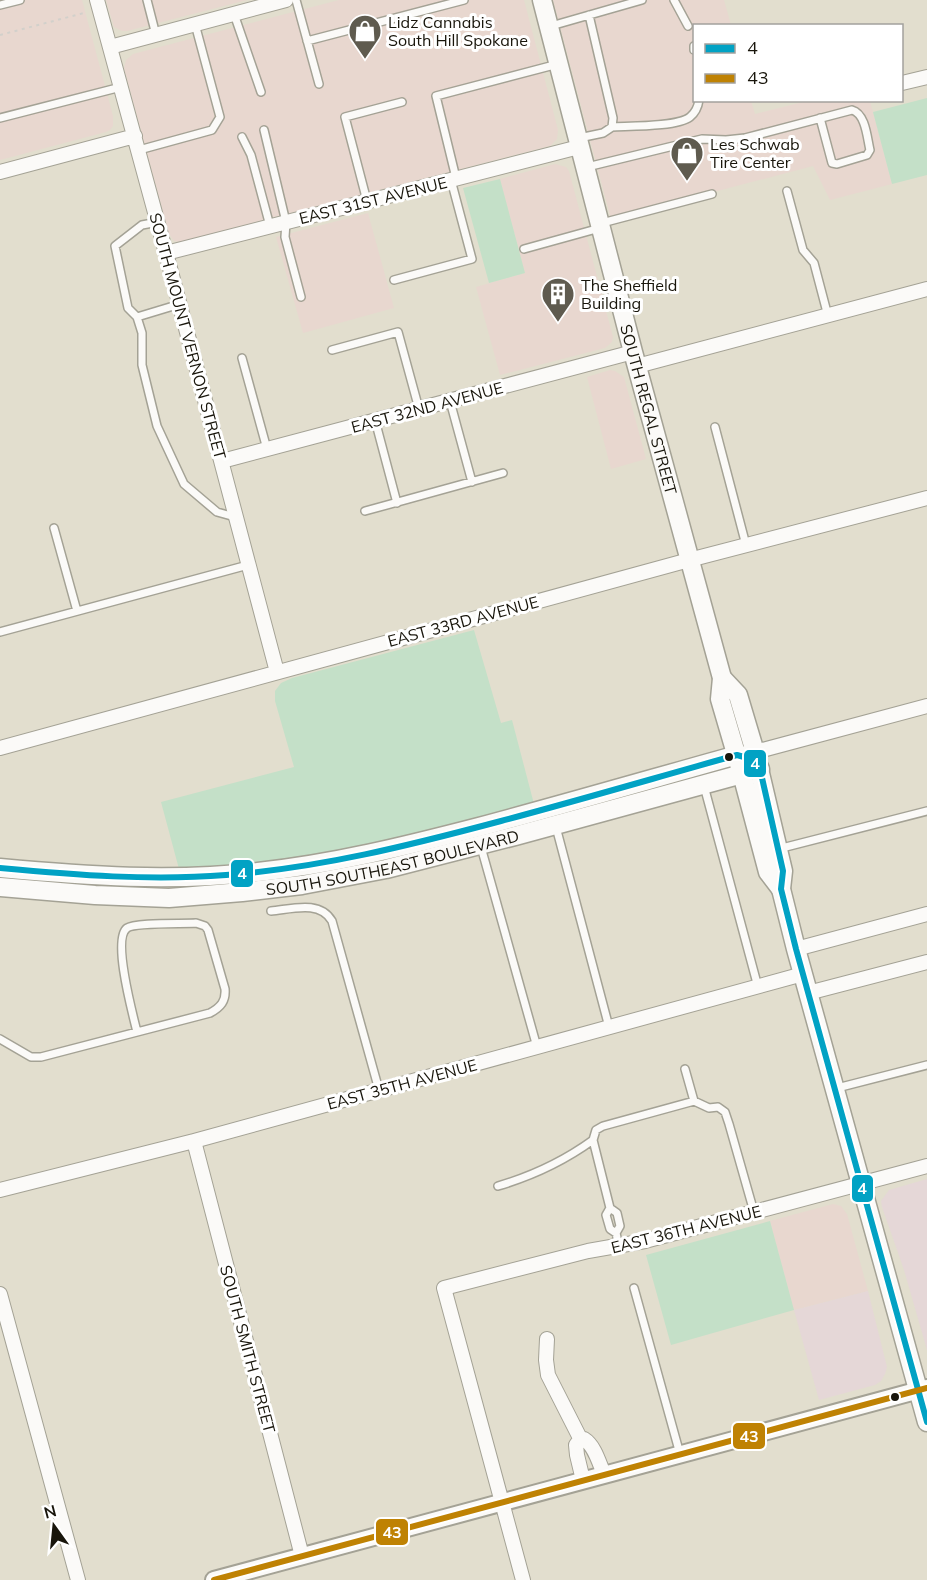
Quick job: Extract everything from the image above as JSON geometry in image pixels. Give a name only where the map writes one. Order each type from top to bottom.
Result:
[{"type":"main road","name":"SOUTH REGAL STREET","points":[[542,0],[635,359],[722,678],[720,699],[749,762],[778,849],[783,871],[781,889],[796,949],[860,1184],[923,1389],[927,1422]]},
{"type":"main road","name":"SOUTH REGAL STREET","points":[[722,678],[738,695],[747,728],[749,762],[768,872],[781,889]]},
{"type":"main road","name":"SOUTH SOUTHEAST BOULEVARD","points":[[0,887],[84,894],[169,897],[302,885],[386,869],[704,784],[749,762]]},
{"type":"main road","name":"SOUTH SOUTHEAST BOULEVARD","points":[[0,868],[88,876],[173,877],[257,873],[397,849],[583,800],[749,762]]},
{"type":"street","name":"SOUTH MOUNT VERNON STREET","points":[[97,0],[277,672]]},
{"type":"street","points":[[110,47],[276,1]]},
{"type":"street","points":[[903,83],[927,77]]},
{"type":"street","points":[[0,172],[135,136]]},
{"type":"street","name":"EAST 31ST AVENUE","points":[[166,253],[453,179],[578,143]]},
{"type":"street","name":"EAST 32ND AVENUE","points":[[222,461],[450,401],[828,316],[927,289]]},
{"type":"street","name":"EAST 33RD AVENUE","points":[[0,748],[689,560],[927,498]]},
{"type":"street","points":[[749,762],[927,706]]},
{"type":"street","points":[[796,949],[927,914]]},
{"type":"street","points":[[808,993],[927,962]]},
{"type":"street","name":"EAST 35TH AVENUE","points":[[0,1190],[194,1142],[803,974]]},
{"type":"street","name":"SOUTH SMITH STREET","points":[[194,1142],[302,1556]]},
{"type":"street","name":"EAST 36TH AVENUE","points":[[502,1502],[444,1288],[588,1251],[618,1240],[645,1241],[927,1166]]},
{"type":"street","points":[[0,1294],[78,1580]]},
{"type":"street","points":[[547,1339],[548,1375],[581,1440]]},
{"type":"street","points":[[214,1580],[923,1389]]},
{"type":"street","points":[[581,1440],[584,1439],[592,1446],[604,1474]]},
{"type":"street","points":[[581,1440],[576,1445],[584,1480]]},
{"type":"street","points":[[502,1502],[523,1580]]},
{"type":"lane","points":[[0,5],[20,0]]},
{"type":"lane","points":[[147,0],[156,35]]},
{"type":"lane","points":[[296,0],[319,84]]},
{"type":"lane","points":[[307,41],[437,3],[464,0]]},
{"type":"lane","points":[[549,26],[642,0]]},
{"type":"lane","points":[[674,0],[688,26]]},
{"type":"lane","points":[[234,14],[261,92]]},
{"type":"lane","points":[[589,15],[613,118],[612,127]]},
{"type":"lane","points":[[139,150],[212,130],[220,117],[195,24]]},
{"type":"lane","points":[[394,280],[472,259],[436,96],[558,64]]},
{"type":"lane","points":[[0,118],[122,87]]},
{"type":"lane","points":[[367,201],[345,117],[402,102]]},
{"type":"lane","points":[[578,143],[612,127],[655,125],[689,118],[698,107],[699,102]]},
{"type":"lane","points":[[585,168],[702,139],[745,138],[820,118],[852,110],[857,111],[861,116],[870,150],[867,155],[837,164],[832,163],[820,118]]},
{"type":"lane","points":[[264,130],[286,222],[285,237],[301,297]]},
{"type":"lane","points":[[242,136],[251,155],[270,226]]},
{"type":"lane","points":[[787,191],[803,250],[814,263],[828,316]]},
{"type":"lane","points":[[524,249],[712,194]]},
{"type":"lane","points":[[158,222],[142,225],[115,246],[128,308],[137,316],[142,333],[142,365],[158,426],[184,484],[217,512],[236,517]]},
{"type":"lane","points":[[137,316],[180,304]]},
{"type":"lane","points":[[332,350],[398,332],[419,409]]},
{"type":"lane","points":[[242,358],[267,449]]},
{"type":"lane","points":[[450,401],[472,482]]},
{"type":"lane","points":[[375,420],[397,502]]},
{"type":"lane","points":[[715,427],[746,545]]},
{"type":"lane","points":[[365,511],[503,473]]},
{"type":"lane","points":[[54,528],[77,611]]},
{"type":"lane","points":[[0,632],[248,565]]},
{"type":"lane","points":[[704,784],[758,987]]},
{"type":"lane","points":[[778,849],[927,811]]},
{"type":"lane","points":[[555,825],[609,1027]]},
{"type":"lane","points":[[480,845],[537,1047]]},
{"type":"lane","points":[[271,911],[309,907],[328,914],[332,921],[379,1090]]},
{"type":"lane","points":[[0,1039],[31,1057],[41,1057],[210,1013],[223,1003],[226,996],[205,926],[196,923],[136,925],[126,928],[123,932],[123,970],[137,1032]]},
{"type":"lane","points":[[834,1089],[927,1065]]},
{"type":"lane","points":[[685,1069],[694,1101]]},
{"type":"lane","points":[[618,1240],[620,1226],[617,1212],[610,1208],[593,1140],[596,1130],[603,1125],[694,1101],[709,1108],[718,1107],[725,1112],[754,1212]]},
{"type":"lane","points":[[498,1186],[522,1179],[571,1155],[593,1140]]},
{"type":"lane","points":[[634,1288],[680,1454]]},
{"type":"path","points":[[0,35],[84,13]]},
{"type":"shaded area","points":[[0,0],[82,0],[113,116],[113,126],[110,130],[0,160]]},
{"type":"shaded area","points":[[106,0],[247,0],[122,31],[114,27]]},
{"type":"shaded area","points":[[339,0],[524,0],[558,130],[557,139],[550,146],[179,242],[174,241],[169,234],[124,68],[126,60],[133,54]]},
{"type":"shaded area","points":[[553,0],[724,0],[731,24],[693,24],[693,102],[751,102],[755,114],[803,102],[870,102],[892,184],[830,200],[813,166],[611,219]]},
{"type":"shaded area","points":[[555,164],[566,167],[569,171],[613,337],[612,342],[605,348],[500,375],[476,287],[525,273],[500,179]]},
{"type":"shaded area","points":[[368,213],[394,308],[303,333],[276,237]]},
{"type":"shaded area","points":[[610,370],[624,377],[646,459],[611,469],[587,377]]},
{"type":"shaded area","points":[[927,1179],[927,1350],[881,1201],[889,1190]]},
{"type":"shaded area","points":[[833,1204],[841,1206],[847,1214],[868,1291],[794,1310],[770,1221]]},
{"type":"shaded area","points":[[868,1291],[887,1367],[885,1374],[875,1385],[819,1400],[794,1310]]},
{"type":"green space","points":[[927,98],[927,175],[892,184],[873,112]]},
{"type":"green space","points":[[500,179],[525,273],[489,283],[463,188]]},
{"type":"green space","points":[[474,630],[501,723],[512,720],[534,804],[361,847],[270,861],[179,869],[161,802],[294,767],[275,701],[275,691],[281,683],[292,678]]},
{"type":"green space","points":[[770,1221],[794,1310],[671,1345],[646,1255]]},
{"type":"transit line","name":"4","points":[[0,868],[85,875],[198,877],[296,867],[433,839],[737,755],[751,759],[760,769],[783,871],[781,889],[796,949],[927,1422]]},
{"type":"transit line","name":"43","points":[[214,1580],[927,1388]]},
{"type":"place","name":"Lidz Cannabis South Hill Spokane","points":[[365,60]]},
{"type":"place","name":"Les Schwab Tire Center","points":[[687,182]]},
{"type":"place","name":"The Sheffield Building","points":[[558,323]]}]
